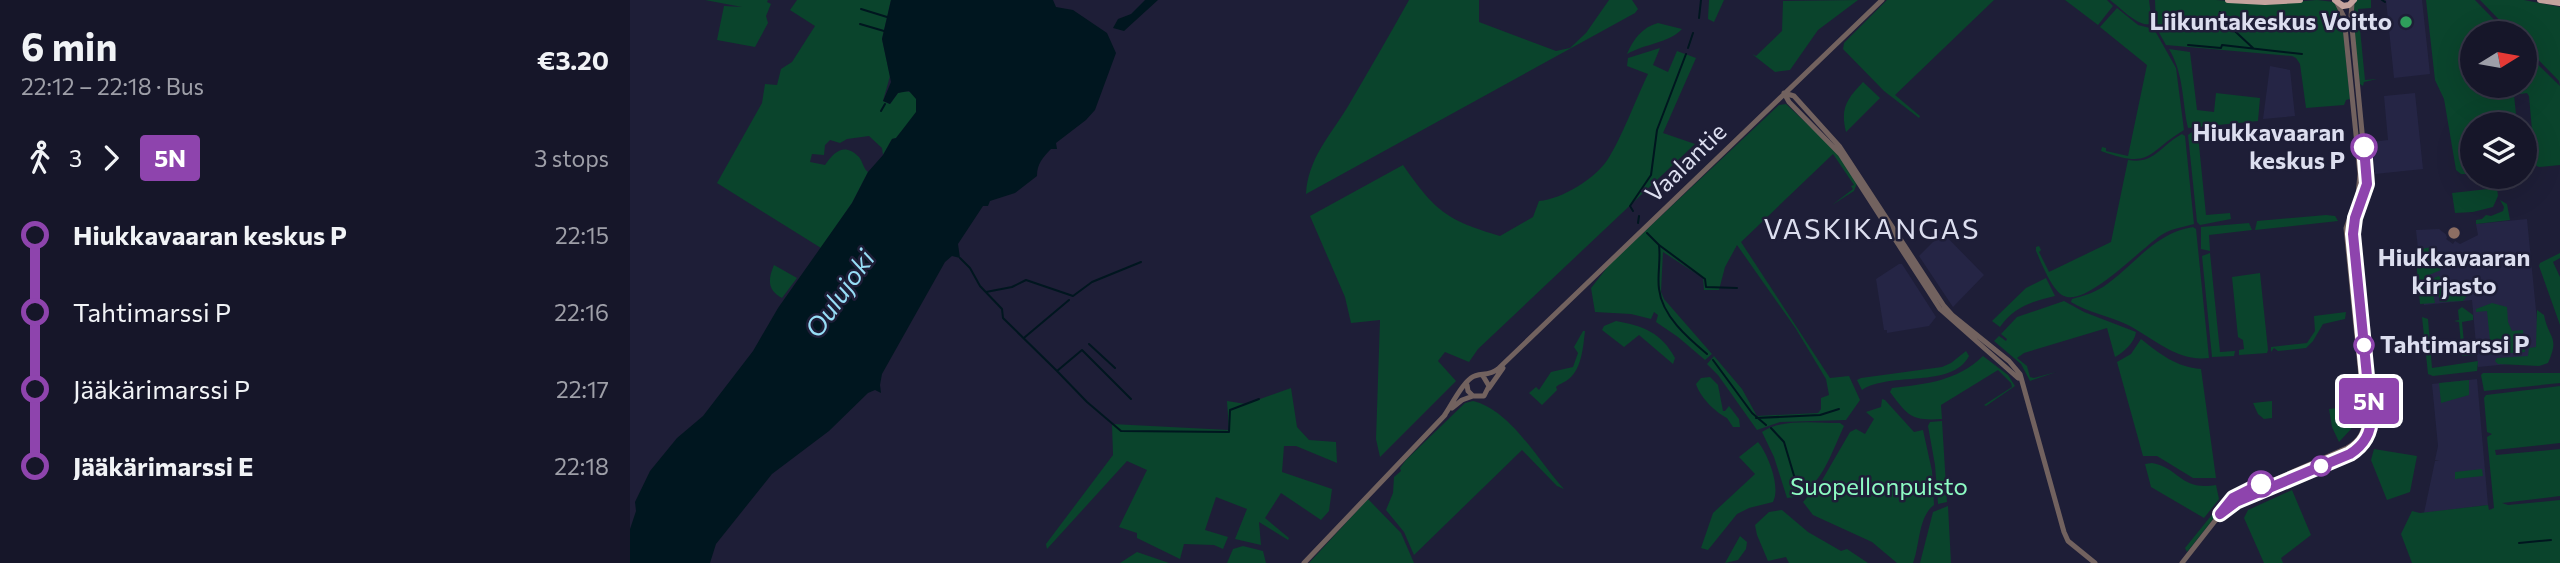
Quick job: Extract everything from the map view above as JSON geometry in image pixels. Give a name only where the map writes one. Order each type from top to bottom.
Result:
[{"type":"main road","points":[[2228,0],[2300,0]]},
{"type":"main road","points":[[2542,0],[2560,4]]},
{"type":"main road","points":[[2335,1],[2343,6],[2354,1]]},
{"type":"street","name":"Vaalantie","points":[[1481,376],[1494,372],[1882,0]]},
{"type":"street","points":[[2182,563],[2220,514],[2236,502],[2353,445],[2365,424],[2346,228],[2358,195],[2360,174],[2344,18],[2335,1]]},
{"type":"street","points":[[2292,475],[2356,450],[2364,443],[2371,426],[2353,234],[2355,218],[2367,184],[2351,17],[2354,1]]},
{"type":"street","points":[[1784,93],[1789,102],[1840,154],[1940,309],[2013,371],[2023,386],[2064,532],[2068,541],[2095,563]]},
{"type":"street","name":"Vaalantie","points":[[1489,388],[1515,352]]},
{"type":"street","points":[[1304,563],[1444,416],[1462,400],[1484,396],[1489,388],[1487,380],[1474,376],[1444,416]]},
{"type":"street","points":[[1466,385],[1473,396]]},
{"type":"shaded area","points":[[2386,0],[2422,0],[2430,74],[2394,78]]},
{"type":"shaded area","points":[[2270,66],[2290,70],[2295,116],[2263,119]]},
{"type":"shaded area","points":[[2415,93],[2423,169],[2375,174],[2372,142],[2388,140],[2384,96]]},
{"type":"shaded area","points":[[2527,219],[2541,361],[2478,367],[2472,300],[2424,305],[2416,230],[2439,229],[2453,244],[2455,241],[2460,244],[2478,235],[2476,224]]},
{"type":"shaded area","points":[[1939,229],[1984,275],[1953,307],[1919,256],[1936,239],[1932,234]]},
{"type":"shaded area","points":[[1902,264],[1936,317],[1929,326],[1887,333],[1887,330],[1884,330],[1876,279]]},
{"type":"shaded area","points":[[2477,379],[2488,505],[2424,513],[2435,461],[2440,460],[2435,460],[2438,446],[2432,384]]},
{"type":"green space","points":[[705,0],[768,0],[771,4],[766,16],[768,23],[755,47],[717,40],[724,6],[742,7]]},
{"type":"green space","points":[[797,0],[891,0],[882,39],[890,76],[883,101],[890,104],[898,93],[906,91],[914,95],[918,106],[913,118],[896,138],[892,139],[883,155],[882,148],[869,136],[847,139],[840,143],[830,140],[825,145],[824,155],[812,154],[810,162],[825,165],[840,150],[849,150],[859,157],[868,172],[852,203],[821,248],[717,183],[762,103],[765,84],[777,85],[781,69],[792,62],[815,26],[790,10]]},
{"type":"green space","points":[[1409,0],[1479,0],[1479,22],[1556,51],[1570,48],[1586,33],[1609,0],[1632,0],[1638,9],[1635,13],[1306,194],[1311,170],[1320,149],[1347,108]]},
{"type":"green space","points":[[1709,0],[1724,0],[1714,22],[1708,19]]},
{"type":"green space","points":[[1858,0],[1818,30],[1790,70],[1775,72],[1752,54],[1756,56],[1782,31],[1783,1]]},
{"type":"green space","points":[[1887,0],[1994,0],[1895,95],[1920,116],[1919,118],[1884,91],[1843,49],[1844,43]]},
{"type":"green space","points":[[2065,0],[2107,0],[2113,6],[2098,25]]},
{"type":"green space","points":[[2110,0],[2149,0],[2152,24],[2135,20]]},
{"type":"green space","points":[[2155,0],[2216,0],[2265,4],[2317,0],[2334,2],[2342,19],[2350,99],[2346,100],[2344,105],[2306,108],[2300,64],[2292,56],[2166,45],[2157,29],[2167,29],[2169,26],[2156,26]]},
{"type":"green space","points":[[2357,0],[2371,0],[2371,8],[2358,9],[2365,80],[2377,79],[2364,82],[2363,86],[2360,84],[2353,28]]},
{"type":"green space","points":[[2426,0],[2475,0],[2495,21],[2460,21],[2460,98],[2514,98],[2516,112],[2460,112],[2460,173],[2456,170],[2444,99],[2435,80]]},
{"type":"green space","points":[[2480,0],[2524,0],[2560,7],[2560,86],[2559,81],[2538,59],[2538,21],[2500,21]]},
{"type":"green space","points":[[2117,8],[2138,25],[2154,29],[2176,68],[2184,130],[2140,159],[2101,151],[2102,147],[2106,148],[2106,151],[2128,156],[2147,65],[2100,27]]},
{"type":"green space","points":[[1658,23],[1682,29],[1677,34],[1627,54],[1639,35]]},
{"type":"green space","points":[[1660,48],[1653,65],[1668,72],[1677,51],[1696,58],[1663,133],[1695,144],[1478,349],[1469,362],[1445,352],[1438,361],[1456,381],[1380,457],[1376,439],[1380,320],[1351,323],[1345,297],[1310,216],[1403,165],[1424,193],[1443,212],[1467,225],[1500,236],[1533,217],[1539,201],[1568,192],[1587,181],[1608,159],[1648,74],[1627,66],[1628,58]]},
{"type":"green space","points":[[2169,49],[2190,52],[2197,110],[2214,112],[2216,93],[2260,98],[2258,121],[2188,128],[2180,78]]},
{"type":"green space","points":[[2538,65],[2560,86],[2560,165],[2537,166],[2537,112],[2530,112],[2529,98],[2538,98]]},
{"type":"green space","points":[[1863,82],[1880,98],[1846,132],[1846,104]]},
{"type":"green space","points":[[1786,104],[1835,150],[1857,183],[1854,191],[1832,205],[1853,189],[1851,186],[1854,185],[1833,154],[1741,242],[1830,378],[1849,376],[1860,400],[1846,420],[1780,422],[1757,430],[1718,375],[1707,364],[1714,356],[1742,389],[1757,416],[1818,413],[1821,409],[1821,398],[1829,395],[1826,379],[1796,329],[1737,245],[1725,267],[1719,290],[1704,290],[1703,278],[1663,252],[1661,292],[1664,299],[1712,354],[1705,360],[1656,322],[1658,315],[1654,312],[1651,319],[1631,314],[1595,312],[1591,288],[1610,264],[1779,105]]},
{"type":"green space","points":[[2222,129],[2198,135],[2206,215],[2230,213],[2231,219],[2200,225],[2197,222],[2188,135],[2192,132]]},
{"type":"green space","points":[[2182,134],[2185,136],[2194,224],[2163,234],[2115,273],[2086,292],[2074,297],[2064,296],[2047,276],[2036,247],[2039,246],[2039,252],[2049,272],[2111,242],[2128,160],[2137,161],[2151,157]]},
{"type":"green space","points":[[2497,189],[2498,196],[2493,207],[2455,213],[2452,193]]},
{"type":"green space","points":[[2500,200],[2507,204],[2510,220],[2476,224],[2476,220],[2486,215],[2491,216],[2503,211]]},
{"type":"green space","points":[[2335,216],[2338,221],[2255,230],[2257,221]]},
{"type":"green space","points":[[2249,223],[2252,230],[2209,235],[2210,251],[2201,249],[2201,227]]},
{"type":"green space","points":[[2193,227],[2196,229],[2209,358],[2176,353],[2128,325],[2071,302],[2072,299],[2103,287],[2167,236]]},
{"type":"green space","points":[[2418,247],[2419,252],[2432,247],[2440,256],[2438,266],[2441,270],[2429,275],[2435,303],[2420,304],[2415,248]]},
{"type":"green space","points":[[2210,253],[2220,352],[2235,351],[2234,356],[2212,357],[2202,256]]},
{"type":"green space","points":[[2560,253],[2560,258],[2553,262],[2560,277],[2560,325],[2539,266]]},
{"type":"green space","points":[[774,265],[797,278],[782,298],[770,284]]},
{"type":"green space","points":[[2260,273],[2268,350],[2267,353],[2239,355],[2239,350],[2244,349],[2243,340],[2238,337],[2232,277]]},
{"type":"green space","points":[[2439,276],[2442,281],[2453,283],[2455,288],[2458,286],[2467,296],[2463,301],[2440,302],[2434,278]]},
{"type":"green space","points":[[2046,278],[2055,296],[2024,306],[2011,314],[2000,327],[1992,321],[2026,288]]},
{"type":"green space","points":[[2064,301],[2084,312],[2136,332],[2134,339],[2115,357],[2107,328],[2024,353],[2017,358],[2027,366],[2030,377],[2056,372],[2030,381],[2021,364],[1994,341],[1999,336],[2006,341],[2001,334],[2017,317]]},
{"type":"green space","points":[[2492,303],[2507,307],[2512,331],[2523,330],[2525,352],[2481,355],[2480,353],[2491,351],[2487,311],[2476,312],[2476,309]]},
{"type":"green space","points":[[2462,307],[2473,315],[2473,320],[2462,322],[2465,353],[2476,352],[2476,355],[2462,356],[2459,322],[2454,321],[2459,320],[2458,310]]},
{"type":"green space","points":[[2537,310],[2544,315],[2552,338],[2553,348],[2548,363],[2539,366],[2498,364],[2495,361],[2497,358],[2528,356],[2529,348],[2536,347]]},
{"type":"green space","points":[[2346,312],[2345,319],[2323,324],[2306,348],[2278,351],[2274,348],[2271,352],[2271,347],[2307,343],[2315,331],[2314,316]]},
{"type":"green space","points":[[2422,317],[2428,319],[2432,368],[2478,361],[2477,371],[2433,376],[2428,374]]},
{"type":"green space","points":[[1616,321],[1635,325],[1657,336],[1670,349],[1675,358],[1673,364],[1639,335],[1624,347],[1602,330],[1604,326]]},
{"type":"green space","points":[[1583,331],[1579,365],[1571,377],[1556,387],[1557,390],[1542,405],[1529,393],[1536,387],[1539,390],[1551,372],[1573,367],[1578,353],[1574,347]]},
{"type":"green space","points":[[2141,339],[2176,363],[2201,369],[2216,478],[2193,478],[2157,456],[2143,456],[2117,362],[2131,354]]},
{"type":"green space","points":[[1966,351],[1969,356],[1961,366],[1949,373],[1888,381],[1862,390],[1857,380],[1942,367]]},
{"type":"green space","points":[[2368,355],[2376,422],[2370,439],[2369,438]]},
{"type":"green space","points":[[1983,356],[2008,375],[2015,386],[1986,406],[1984,405],[2012,387],[1998,370],[1941,405],[1942,419],[1923,419],[1911,415],[1890,392],[1892,388],[1929,383],[1952,376]]},
{"type":"green space","points":[[2560,373],[2560,383],[2484,391],[2481,375]]},
{"type":"green space","points":[[1710,377],[1718,385],[1723,411],[1729,406],[1739,419],[1740,427],[1733,427],[1701,394],[1696,384],[1701,378]]},
{"type":"green space","points":[[2469,380],[2469,395],[2441,403],[2439,383]]},
{"type":"green space","points":[[2560,386],[2560,443],[2495,450],[2496,455],[2560,449],[2560,496],[2502,503],[2508,505],[2560,500],[2560,563],[2412,563],[2401,534],[2412,511],[2420,513],[2488,505],[2489,510],[2494,508],[2487,437],[2492,434],[2487,432],[2486,395]]},
{"type":"green space","points":[[1291,388],[1297,427],[1309,440],[1336,442],[1337,463],[1296,446],[1284,446],[1282,472],[1332,489],[1329,511],[1321,520],[1281,493],[1265,518],[1289,538],[1288,540],[1259,522],[1261,545],[1235,539],[1247,509],[1216,497],[1205,530],[1228,537],[1223,549],[1214,545],[1184,544],[1180,559],[1137,538],[1137,533],[1119,527],[1147,470],[1127,461],[1047,549],[1046,544],[1113,455],[1112,424],[1229,430],[1227,401],[1246,404]]},
{"type":"green space","name":"Suopellonpuisto","points":[[1882,399],[1914,432],[1923,430],[1932,471],[1934,505],[1922,524],[1913,563],[1897,563],[1872,542],[1813,515],[1803,502],[1821,482],[1850,432],[1856,429],[1865,434],[1874,419],[1866,412],[1881,407]]},
{"type":"green space","points":[[1473,401],[1487,406],[1512,426],[1564,489],[1557,486],[1522,450],[1414,555],[1404,532],[1386,510],[1393,493],[1394,477],[1401,471],[1400,468],[1406,460],[1465,403]]},
{"type":"green space","points":[[2272,401],[2272,418],[2264,419],[2258,414],[2253,403]]},
{"type":"green space","points":[[2355,406],[2351,429],[2339,442],[2332,427],[2329,409]]},
{"type":"green space","points":[[1942,421],[1947,502],[1938,504],[1928,426],[1930,422]]},
{"type":"green space","points":[[1790,423],[1840,423],[1844,426],[1816,481],[1798,495],[1787,498],[1774,457],[1762,432]]},
{"type":"green space","points":[[1758,442],[1772,471],[1775,488],[1773,502],[1737,514],[1708,550],[1701,548],[1713,513],[1755,474],[1739,457]]},
{"type":"green space","points":[[2374,449],[2417,456],[2410,492],[2387,500],[2371,460]]},
{"type":"green space","points":[[2152,463],[2169,469],[2195,485],[2216,485],[2219,499],[2204,518],[2151,487],[2145,464]]},
{"type":"green space","points":[[2482,469],[2483,476],[2455,479],[2455,472]]},
{"type":"green space","points":[[2292,490],[2311,535],[2281,558],[2283,563],[2264,563],[2244,518],[2248,510]]},
{"type":"green space","points":[[2228,495],[2231,497],[2187,552],[2185,548]]},
{"type":"green space","points":[[1368,499],[1401,533],[1414,563],[1309,563]]},
{"type":"green space","points":[[1948,506],[1951,563],[1920,563],[1933,512]]},
{"type":"green space","points":[[1782,510],[1808,532],[1841,551],[1847,549],[1868,563],[1789,563],[1786,557],[1768,561],[1755,525],[1769,512]]},
{"type":"green space","points":[[1740,536],[1747,542],[1746,549],[1738,560],[1725,563]]},
{"type":"green space","points":[[1243,546],[1263,551],[1266,563],[1227,563],[1233,549]]},
{"type":"green space","points":[[1137,552],[1169,563],[1120,563]]},
{"type":"water","name":"Oulujoki","points":[[891,0],[1053,0],[1056,7],[1073,10],[1107,33],[1116,53],[1095,110],[1056,143],[1057,149],[1051,149],[1045,155],[1039,164],[1037,176],[1015,193],[983,206],[958,244],[960,258],[952,256],[945,262],[882,374],[881,393],[875,390],[868,393],[829,431],[772,474],[716,544],[710,563],[630,563],[630,529],[636,511],[635,502],[650,471],[677,438],[703,416],[753,351],[778,308],[852,203],[868,172],[916,112],[916,99],[909,91],[898,93],[890,104],[883,101],[891,82],[882,39]]},
{"type":"water","points":[[1145,0],[1158,0],[1124,31],[1113,28],[1118,19],[1131,14]]},
{"type":"waterway","points":[[1699,18],[1701,0]]},
{"type":"waterway","points":[[861,9],[887,17]]},
{"type":"waterway","points":[[2220,12],[2224,21],[2253,48]]},
{"type":"waterway","points":[[860,24],[884,31]]},
{"type":"waterway","points":[[1688,48],[1693,33]]},
{"type":"waterway","points":[[2188,45],[2221,48],[2222,45],[2302,54]]},
{"type":"waterway","points":[[1633,211],[1630,206],[1651,175],[1657,130],[1686,54]]},
{"type":"waterway","points":[[881,111],[885,104]]},
{"type":"waterway","points":[[1638,223],[1639,216]]},
{"type":"waterway","points":[[1647,233],[1659,245],[1659,289],[1665,308],[1677,326],[1707,354]]},
{"type":"waterway","points":[[1659,245],[1705,279],[1706,287],[1737,288]]},
{"type":"waterway","points":[[960,258],[970,268],[980,286],[1002,309],[1003,318],[1057,371],[1082,350],[1131,399]]},
{"type":"waterway","points":[[986,292],[1012,287],[1026,280],[1073,296],[1092,282],[1141,262]]},
{"type":"waterway","points":[[1025,337],[1069,300]]},
{"type":"waterway","points":[[1089,344],[1115,368]]},
{"type":"waterway","points":[[1713,360],[1752,413],[1766,425]]},
{"type":"waterway","points":[[1057,371],[1121,431],[1229,432],[1230,410],[1259,399]]},
{"type":"waterway","points":[[1756,418],[1820,415],[1839,409]]},
{"type":"waterway","points":[[1771,428],[1784,442],[1795,479]]},
{"type":"waterway","points":[[2519,543],[2551,540]]},
{"type":"bus line","name":"5N","points":[[2261,484],[2233,498],[2220,514],[2236,502],[2350,454],[2364,443],[2369,433],[2371,417],[2353,234],[2355,218],[2367,184],[2364,147]]},
{"type":"place","name":"Liikuntakeskus Voitto","points":[[2406,22]]},
{"type":"place","name":"Hiukkavaaran keskus P","points":[[2364,147]]},
{"type":"place","name":"Hiukkavaaran kirjasto","points":[[2454,233]]},
{"type":"place","name":"Tahtimarssi P","points":[[2364,345]]},
{"type":"district","name":"VASKIKANGAS","points":[[1872,229]]}]
